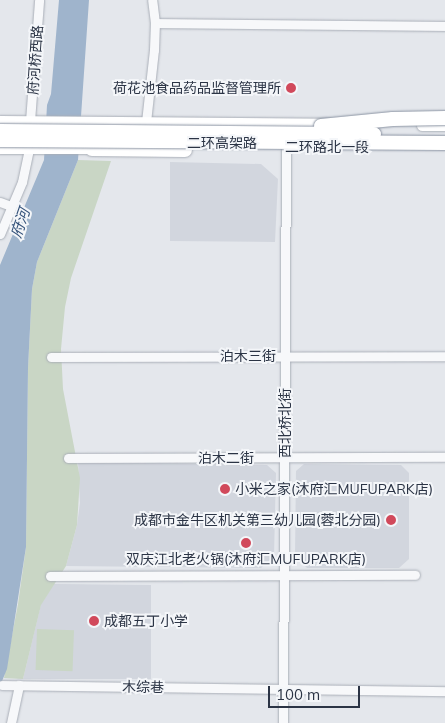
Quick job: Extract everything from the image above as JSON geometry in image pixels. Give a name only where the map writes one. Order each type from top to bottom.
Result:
[{"type":"highway","points":[[0,125],[235,129],[445,118]]},
{"type":"highway","name":"二环高架路","points":[[0,131],[281,128],[445,134]]},
{"type":"highway","name":"二环高架路","points":[[0,140],[422,143],[445,145]]},
{"type":"highway","points":[[89,149],[356,151],[422,143]]},
{"type":"main road","name":"二环路北一段","points":[[0,121],[146,122],[281,128],[445,125]]},
{"type":"main road","name":"二环路北一段","points":[[0,148],[89,149],[142,146],[445,145]]},
{"type":"street","name":"府河桥西路","points":[[33,121],[39,0]]},
{"type":"street","points":[[146,122],[155,23],[152,0]]},
{"type":"street","points":[[155,23],[445,26]]},
{"type":"street","name":"西北桥北街","points":[[281,128],[286,147],[284,723]]},
{"type":"street","points":[[0,234],[22,182],[31,148]]},
{"type":"street","points":[[0,202],[11,206]]},
{"type":"street","name":"泊木三街","points":[[51,357],[445,356]]},
{"type":"street","name":"泊木二街","points":[[68,458],[445,457]]},
{"type":"street","points":[[50,576],[415,575]]},
{"type":"street","name":"木综巷","points":[[2,685],[445,691]]},
{"type":"street","points":[[10,723],[19,685]]},
{"type":"shaded area","points":[[170,162],[261,164],[278,179],[275,242],[170,241]]},
{"type":"shaded area","points":[[78,462],[267,465],[276,473],[274,556],[261,568],[66,566],[77,525],[80,503]]},
{"type":"shaded area","points":[[304,464],[401,465],[409,473],[409,559],[399,568],[307,568],[295,556],[296,471]]},
{"type":"shaded area","name":"成都五丁小学","points":[[54,584],[151,585],[151,679],[23,679],[41,604]]},
{"type":"green space","points":[[78,160],[111,161],[71,278],[65,307],[61,349],[63,389],[80,478],[77,525],[66,566],[41,605],[23,679],[4,678],[18,604],[26,547],[28,368],[32,289],[37,262]]},
{"type":"green space","points":[[37,629],[74,630],[73,671],[36,670]]},
{"type":"water","name":"府河","points":[[59,0],[89,0],[78,160],[37,262],[32,289],[28,368],[26,547],[7,669],[0,686],[0,265],[44,160],[47,105],[51,94]]},
{"type":"place","name":"荷花池食品药品监督管理所","points":[[291,88]]},
{"type":"place","name":"小米之家(沐府汇MUFUPARK店)","points":[[225,489]]},
{"type":"place","name":"成都市金牛区机关第三幼儿园(蓉北分园)","points":[[391,520]]},
{"type":"place","name":"双庆江北老火锅(沐府汇MUFUPARK店)","points":[[246,543]]},
{"type":"place","name":"成都五丁小学","points":[[94,621]]}]
